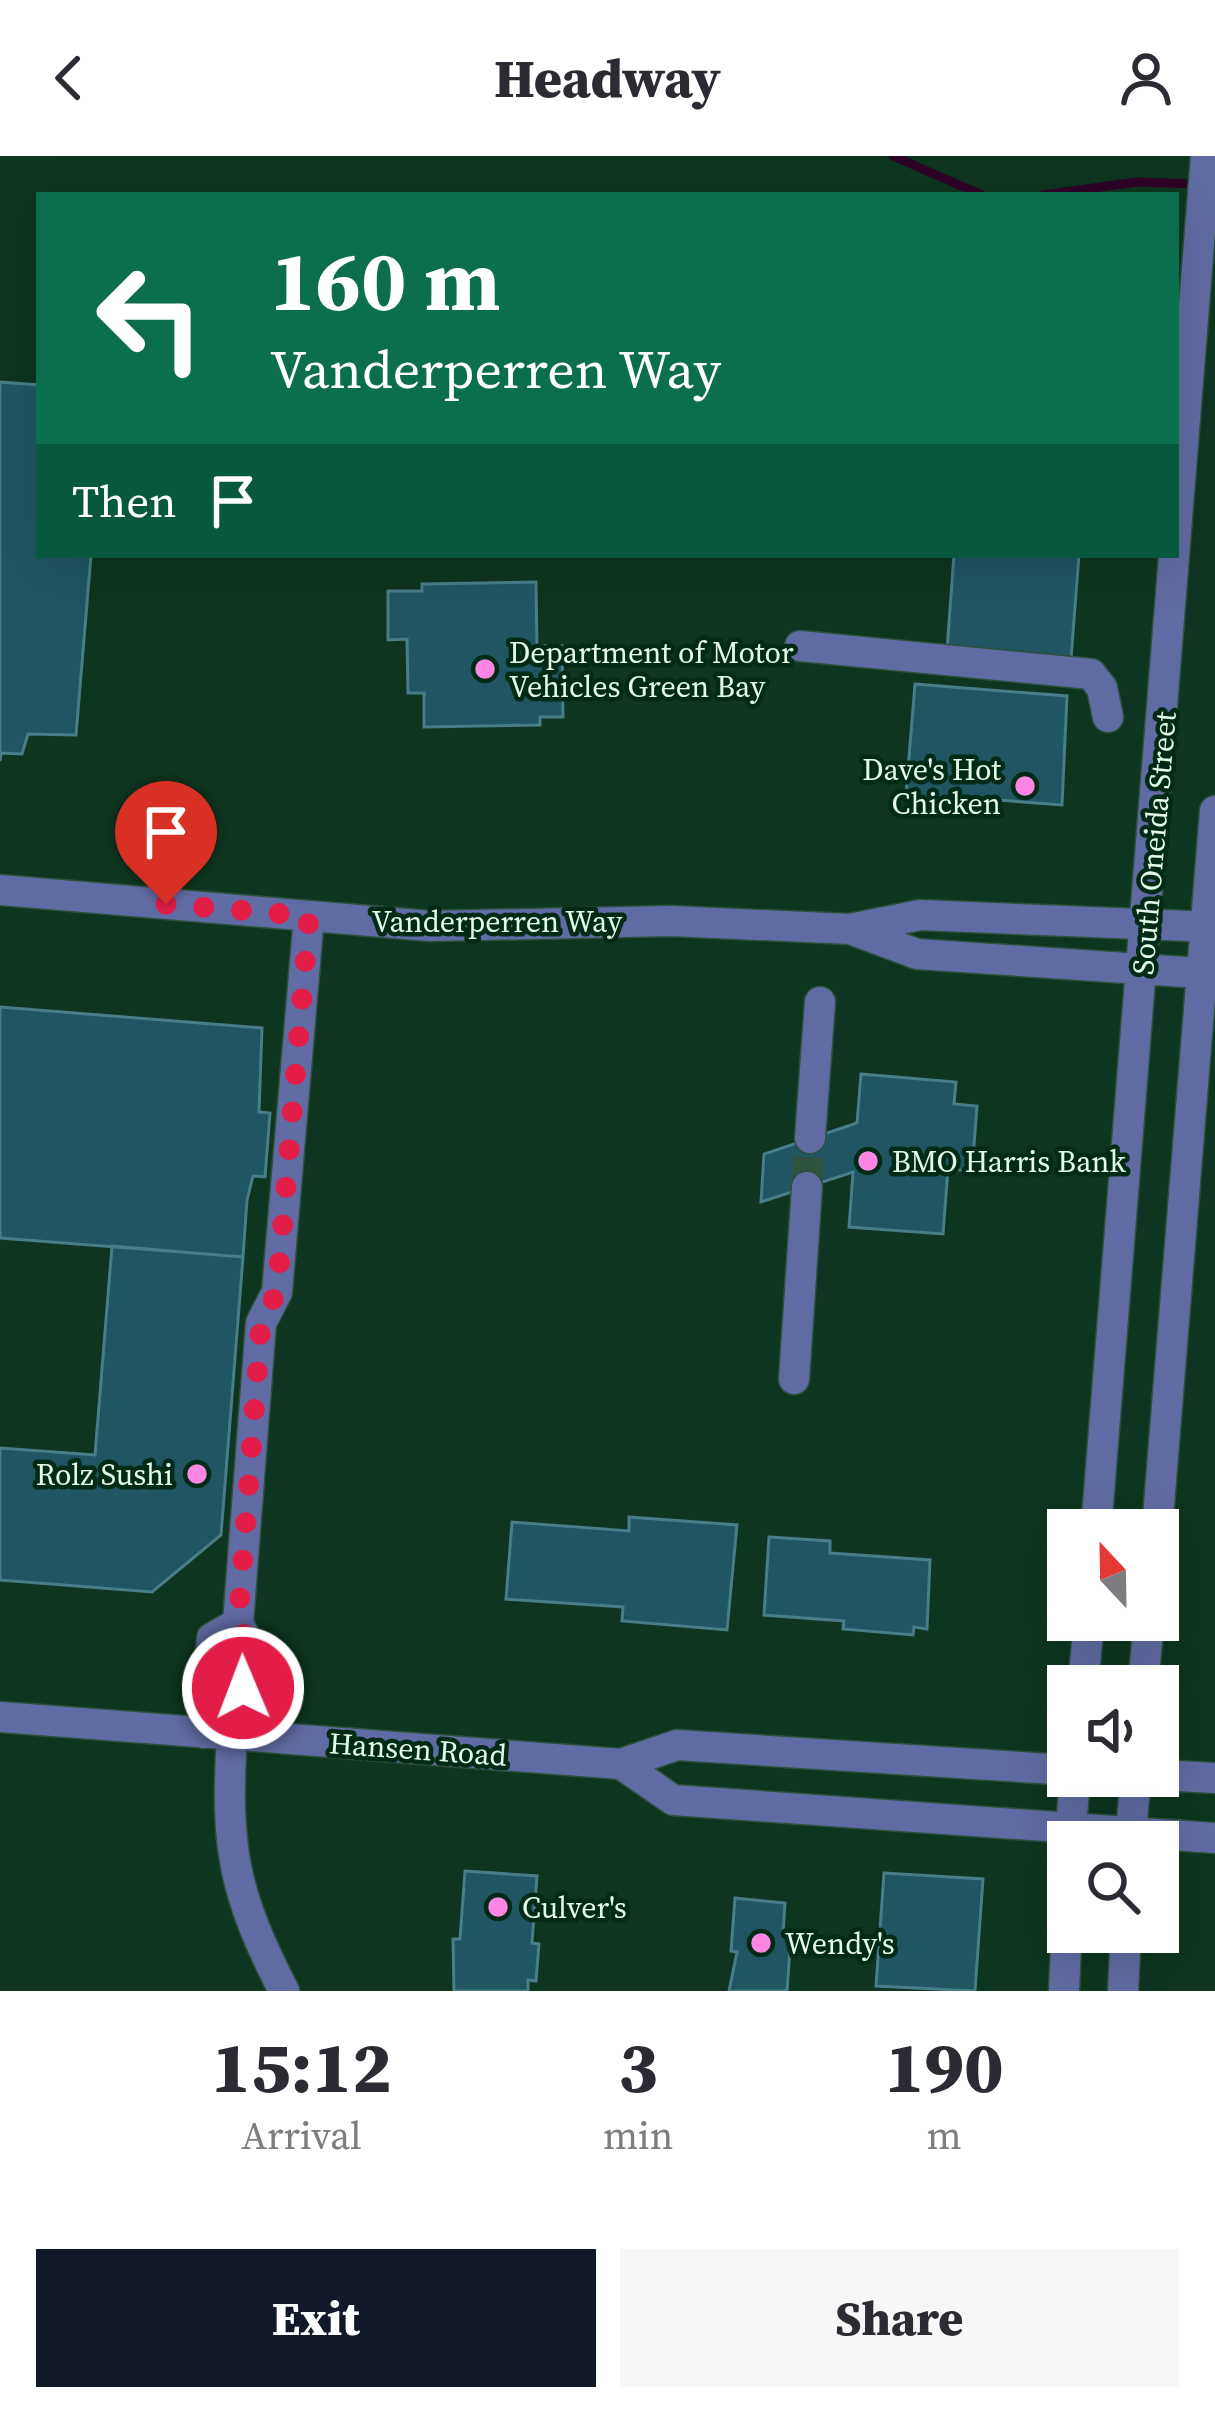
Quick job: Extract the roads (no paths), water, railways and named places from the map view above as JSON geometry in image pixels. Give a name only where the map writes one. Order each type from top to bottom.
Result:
[{"type":"street","name":"South Oneida Street","points":[[1179,515],[1206,156]]},
{"type":"street","name":"South Oneida Street","points":[[1098,1509],[1176,558]]},
{"type":"street","points":[[800,646],[1091,674],[1102,688],[1108,717]]},
{"type":"street","name":"South Oneida Street","points":[[1158,1509],[1209,974],[1215,811]]},
{"type":"street","name":"Vanderperren Way","points":[[0,890],[430,926],[671,921],[850,929],[920,915],[1211,927]]},
{"type":"street","points":[[284,1991],[244,1909],[232,1867],[225,1735],[247,1641],[238,1623],[261,1323],[277,1292],[309,916]]},
{"type":"street","name":"Vanderperren Way","points":[[850,929],[917,955],[1209,974]]},
{"type":"street","points":[[810,1138],[820,1002]]},
{"type":"street","points":[[794,1379],[807,1187]]},
{"type":"street","name":"Hansen Road","points":[[0,1717],[621,1764],[677,1744],[1047,1768]]},
{"type":"street","points":[[621,1764],[673,1800],[1047,1834]]},
{"type":"street","points":[[1179,1776],[1215,1778]]},
{"type":"street","points":[[1179,1838],[1215,1838]]},
{"type":"street","points":[[1064,1991],[1066,1953]]},
{"type":"street","points":[[1123,1991],[1125,1953]]},
{"type":"waterway","points":[[893,156],[975,192]]},
{"type":"waterway","points":[[1065,192],[1137,182],[1198,184]]},
{"type":"tunnel","points":[[807,1187],[810,1138]]},
{"type":"place","name":"Department of Motor Vehicles Green Bay","points":[[485,669]]},
{"type":"place","name":"Dave's Hot Chicken","points":[[1025,786]]},
{"type":"place","name":"BMO Harris Bank","points":[[868,1161]]},
{"type":"place","name":"Rolz Sushi","points":[[197,1474]]},
{"type":"place","name":"Culver's","points":[[498,1907]]},
{"type":"place","name":"Wendy's","points":[[761,1943]]}]
